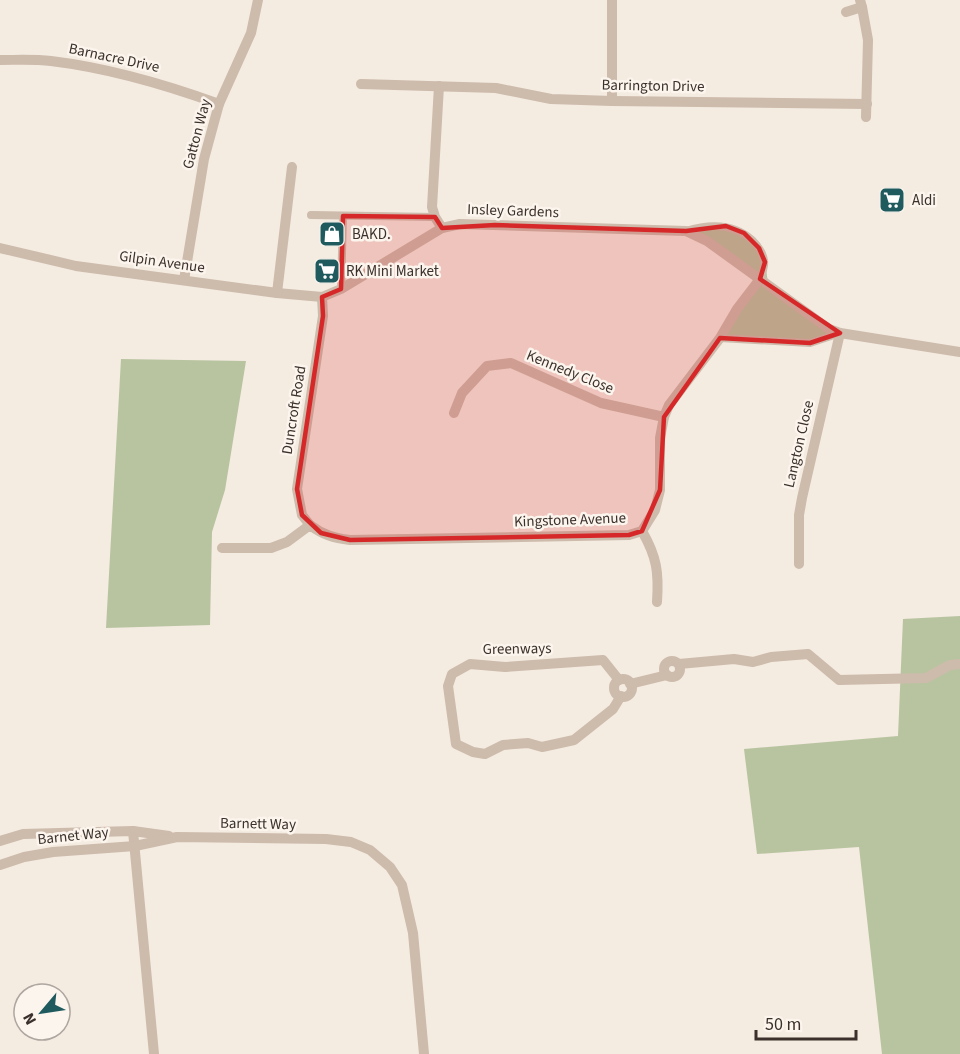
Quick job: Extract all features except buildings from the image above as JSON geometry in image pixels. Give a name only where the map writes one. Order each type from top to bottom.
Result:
[{"type":"street","name":"Gatton Way","points":[[184,280],[204,159],[219,104],[251,33],[258,0]]},
{"type":"street","points":[[612,0],[612,101]]},
{"type":"street","points":[[846,12],[861,4],[868,40],[866,117]]},
{"type":"street","name":"Barnacre Drive","points":[[0,60],[49,61],[100,69],[162,83],[219,104]]},
{"type":"street","name":"Barrington Drive","points":[[361,84],[496,88],[551,99],[867,104]]},
{"type":"street","points":[[439,86],[432,207],[442,228]]},
{"type":"street","points":[[277,293],[291,167]]},
{"type":"street","points":[[311,215],[435,217]]},
{"type":"street","points":[[341,289],[343,216]]},
{"type":"street","name":"Insley Gardens","points":[[322,297],[341,289],[442,228],[460,224],[686,231],[701,226],[726,226],[744,233],[759,248],[765,262],[760,279]]},
{"type":"street","name":"Insley Gardens","points":[[686,231],[707,241],[817,322],[840,333],[960,352]]},
{"type":"street","name":"Gilpin Avenue","points":[[0,248],[76,266],[322,297]]},
{"type":"street","name":"Kingstone Avenue","points":[[310,525],[333,538],[350,540],[629,535],[642,531],[655,510],[660,490],[660,438],[669,405],[720,338],[737,309],[760,279]]},
{"type":"street","name":"Duncroft Road","points":[[310,525],[302,515],[297,489],[323,316],[322,297]]},
{"type":"street","points":[[720,338],[810,343],[840,333]]},
{"type":"street","name":"Langton Close","points":[[799,564],[799,515],[802,498],[840,333]]},
{"type":"street","name":"Kennedy Close","points":[[454,413],[462,393],[487,366],[511,363],[601,403],[664,417]]},
{"type":"street","points":[[222,548],[271,548],[287,542],[310,525]]},
{"type":"street","points":[[642,531],[652,549],[658,569],[657,602]]},
{"type":"street","points":[[630,684],[667,675],[664,669],[667,662],[674,661],[679,664],[734,660],[753,662],[771,657],[808,654],[839,680],[926,678],[950,665],[960,664]]},
{"type":"street","name":"Greenways","points":[[603,660],[619,680],[626,680],[630,684],[630,693],[621,696],[613,709],[574,740],[542,747],[528,743],[503,745],[485,754],[473,752],[456,744],[448,686],[452,674],[470,664],[505,667],[603,660]]},
{"type":"street","points":[[619,680],[615,682],[614,690],[621,696]]},
{"type":"street","points":[[133,831],[154,1054]]},
{"type":"street","name":"Barnet Way","points":[[0,841],[23,834],[133,831],[177,837]]},
{"type":"street","name":"Barnett Way","points":[[135,846],[177,837],[326,839],[351,842],[370,850],[390,867],[402,885],[413,933],[424,1054]]},
{"type":"street","name":"Barnet Way","points":[[0,865],[24,857],[53,852],[135,846]]},
{"type":"highlighted area","points":[[343,216],[435,217],[442,228],[495,225],[686,231],[726,226],[744,233],[759,248],[765,262],[760,279],[840,333],[810,343],[720,338],[664,417],[660,490],[642,531],[629,535],[350,540],[321,533],[302,515],[297,489],[323,316],[322,297],[341,289]]},
{"type":"green space","points":[[701,226],[744,233],[765,262],[768,283],[840,333],[810,343],[715,341],[762,278],[686,231]]},
{"type":"green space","points":[[121,359],[246,361],[225,490],[212,532],[210,625],[106,628]]},
{"type":"green space","points":[[960,616],[960,1054],[882,1054],[859,847],[757,854],[744,749],[898,736],[903,619]]},
{"type":"place","name":"Aldi","points":[[892,200]]},
{"type":"place","name":"BAKD.","points":[[332,234]]},
{"type":"place","name":"RK Mini Market","points":[[327,271]]}]
